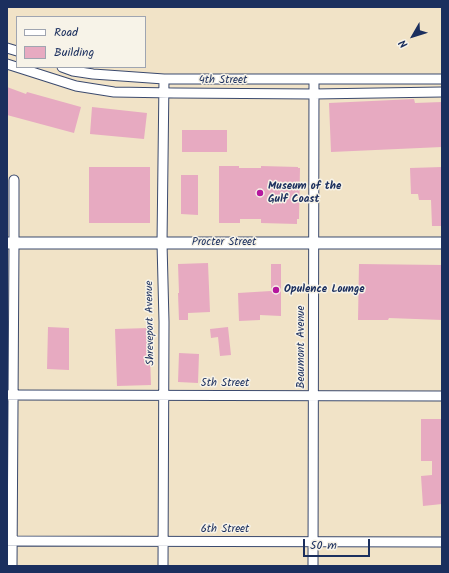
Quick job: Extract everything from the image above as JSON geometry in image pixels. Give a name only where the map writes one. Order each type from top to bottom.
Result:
[{"type":"main road","name":"Procter Street","points":[[11,243],[442,243]]},
{"type":"street","name":"4th Street","points":[[20,68],[76,86],[114,92],[314,94],[442,92]]},
{"type":"street","name":"4th Street","points":[[65,68],[73,71],[93,74],[164,79],[442,79]]},
{"type":"street","name":"Shreveport Avenue","points":[[162,566],[164,322],[162,243],[164,79]]},
{"type":"street","name":"Beaumont Avenue","points":[[313,566],[314,79]]},
{"type":"street","points":[[12,566],[10,541],[10,395],[11,243],[14,180]]},
{"type":"street","name":"5th Street","points":[[10,395],[442,396]]},
{"type":"street","name":"6th Street","points":[[10,541],[442,542]]},
{"type":"building","points":[[7,87],[26,94],[27,92],[81,107],[74,133],[7,115]]},
{"type":"building","points":[[414,99],[415,103],[442,102],[442,147],[331,152],[329,103]]},
{"type":"building","points":[[92,107],[147,113],[144,139],[90,134]]},
{"type":"building","points":[[182,130],[227,130],[227,152],[182,152]]},
{"type":"building","points":[[219,166],[239,166],[239,168],[261,168],[261,166],[300,168],[299,219],[297,219],[297,224],[261,223],[261,219],[240,219],[240,223],[219,223]]},
{"type":"building","points":[[89,167],[150,167],[150,223],[89,223]]},
{"type":"building","points":[[442,167],[442,226],[432,226],[431,200],[419,200],[418,194],[411,194],[410,168]]},
{"type":"building","points":[[181,175],[198,175],[198,215],[181,214]]},
{"type":"building","points":[[208,263],[210,312],[188,313],[188,320],[179,320],[178,264]]},
{"type":"building","points":[[271,264],[281,264],[281,316],[260,315],[260,320],[239,321],[238,293],[271,291]]},
{"type":"building","points":[[359,264],[442,265],[442,320],[389,318],[388,320],[358,320]]},
{"type":"building","points":[[48,327],[69,328],[69,370],[47,369]]},
{"type":"building","points":[[228,327],[231,355],[220,356],[218,337],[211,338],[210,329]]},
{"type":"building","points":[[149,328],[151,385],[117,386],[115,329]]},
{"type":"building","points":[[179,353],[199,354],[198,383],[178,382]]},
{"type":"building","points":[[421,419],[442,419],[442,504],[423,506],[421,476],[432,475],[432,461],[421,461]]},
{"type":"place","name":"Museum of the Gulf Coast","points":[[260,193]]},
{"type":"place","name":"Opulence Lounge","points":[[276,290]]}]
